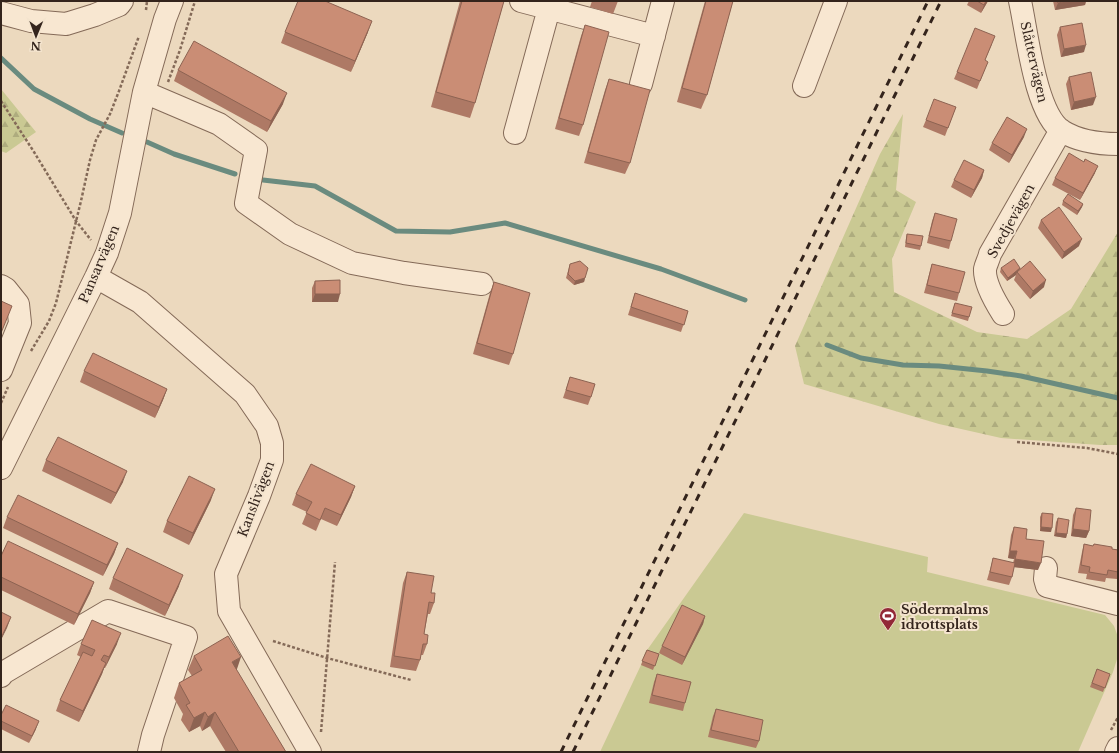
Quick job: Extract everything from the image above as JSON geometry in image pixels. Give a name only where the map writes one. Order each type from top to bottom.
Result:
[{"type":"street","points":[[1,13],[30,21],[66,24],[95,16],[122,1]]},
{"type":"street","name":"Pansarvägen","points":[[1,468],[106,254],[120,213],[153,96],[165,19],[172,1]]},
{"type":"street","points":[[521,1],[550,5],[654,36]]},
{"type":"street","points":[[641,84],[663,1]]},
{"type":"street","points":[[804,86],[836,1]]},
{"type":"street","name":"Slåttervägen","points":[[1020,1],[1039,92],[1052,121],[1061,130],[1076,137],[1091,142],[1118,144]]},
{"type":"street","points":[[514,133],[550,5]]},
{"type":"street","points":[[153,96],[219,124],[256,150],[246,203],[290,234],[352,263],[404,273],[482,284]]},
{"type":"street","name":"Svedjevägen","points":[[1003,314],[988,285],[985,270],[990,254],[1061,130]]},
{"type":"street","name":"Kanslivägen","points":[[96,277],[140,302],[245,394],[267,426],[272,443],[272,460],[259,496],[226,574],[229,611],[315,744]]},
{"type":"street","points":[[1,286],[6,289],[18,304],[20,323],[5,377]]},
{"type":"street","points":[[1046,568],[1045,580],[1047,586],[1118,604]]},
{"type":"street","points":[[1,676],[3,673],[108,611],[186,637],[153,735],[149,752]]},
{"type":"street","points":[[1116,752],[1118,748]]},
{"type":"path","points":[[145,14],[148,1]]},
{"type":"path","points":[[153,96],[180,50],[195,1]]},
{"type":"path","points":[[30,352],[49,322],[56,302],[96,140],[110,114],[139,33]]},
{"type":"path","points":[[1,101],[76,221],[93,244]]},
{"type":"path","points":[[1,403],[5,377]]},
{"type":"path","points":[[1017,442],[1087,448],[1118,454]]},
{"type":"path","points":[[315,744],[327,658],[335,562]]},
{"type":"path","points":[[273,641],[327,658],[411,680]]},
{"type":"green space","points":[[1,89],[36,132],[6,153],[1,151]]},
{"type":"green space","points":[[903,114],[896,190],[916,202],[892,259],[894,292],[977,332],[1027,339],[1071,309],[1118,232],[1118,445],[1001,438],[939,424],[804,384],[795,346],[880,154]]},
{"type":"green space","name":"Södermalms idrottsplats","points":[[744,513],[928,557],[927,572],[1105,615],[1114,626],[1118,637],[1118,656],[1113,672],[1078,752],[600,752],[641,665],[645,653]]},
{"type":"building","points":[[298,1],[325,1],[372,21],[355,61],[285,32]]},
{"type":"building","points":[[462,1],[504,1],[475,103],[436,92]]},
{"type":"building","points":[[706,1],[733,1],[707,95],[682,88]]},
{"type":"building","points":[[977,1],[986,1],[984,5]]},
{"type":"building","points":[[1057,1],[1068,1],[1058,3]]},
{"type":"building","points":[[1082,23],[1086,45],[1064,49],[1060,27]]},
{"type":"building","points":[[585,25],[609,32],[583,125],[559,118]]},
{"type":"building","points":[[975,28],[995,36],[985,60],[988,62],[980,81],[957,72]]},
{"type":"building","points":[[194,41],[287,93],[271,121],[178,70]]},
{"type":"building","points":[[1091,72],[1096,97],[1074,102],[1069,77]]},
{"type":"building","points":[[609,79],[650,90],[630,163],[588,152]]},
{"type":"building","points":[[934,99],[956,107],[948,128],[926,120]]},
{"type":"building","points":[[1007,117],[1027,129],[1012,155],[992,143]]},
{"type":"building","points":[[1069,153],[1084,162],[1085,159],[1098,166],[1083,193],[1055,178]]},
{"type":"building","points":[[964,160],[984,170],[974,190],[954,180]]},
{"type":"building","points":[[1068,194],[1083,204],[1078,211],[1063,201]]},
{"type":"building","points":[[1059,207],[1082,239],[1064,252],[1041,220]]},
{"type":"building","points":[[935,213],[957,219],[951,241],[929,236]]},
{"type":"building","points":[[907,234],[923,236],[921,246],[906,243]]},
{"type":"building","points":[[1014,259],[1020,268],[1008,278],[1001,268]]},
{"type":"building","points":[[580,261],[588,268],[585,278],[575,281],[568,274],[570,264]]},
{"type":"building","points":[[1030,261],[1046,280],[1033,291],[1017,272]]},
{"type":"building","points":[[932,264],[965,272],[959,293],[927,285]]},
{"type":"building","points":[[340,280],[340,294],[315,294],[315,281]]},
{"type":"building","points":[[494,282],[530,293],[513,354],[477,343]]},
{"type":"building","points":[[635,293],[688,311],[684,325],[631,307]]},
{"type":"building","points":[[1,301],[12,306],[1,333]]},
{"type":"building","points":[[955,303],[972,307],[969,317],[952,313]]},
{"type":"building","points":[[93,353],[167,389],[159,407],[84,371]]},
{"type":"building","points":[[570,377],[595,384],[591,397],[566,390]]},
{"type":"building","points":[[58,437],[127,471],[116,493],[46,460]]},
{"type":"building","points":[[311,464],[355,486],[341,515],[325,508],[320,520],[306,513],[312,502],[296,494]]},
{"type":"building","points":[[189,476],[215,489],[193,533],[167,521]]},
{"type":"building","points":[[18,495],[118,543],[107,565],[7,517]]},
{"type":"building","points":[[1076,508],[1091,510],[1089,531],[1073,529]]},
{"type":"building","points":[[1042,513],[1053,514],[1052,528],[1041,527]]},
{"type":"building","points":[[1058,518],[1069,520],[1067,534],[1056,533]]},
{"type":"building","points":[[1014,527],[1027,529],[1026,539],[1044,541],[1041,563],[1015,559],[1017,551],[1010,551]]},
{"type":"building","points":[[8,541],[94,582],[78,614],[1,577],[1,556]]},
{"type":"building","points":[[1084,544],[1112,547],[1112,549],[1118,550],[1118,572],[1108,570],[1107,575],[1089,572],[1090,567],[1081,565]]},
{"type":"building","points":[[127,548],[183,575],[169,605],[113,578]]},
{"type":"building","points":[[993,558],[1015,563],[1012,577],[990,572]]},
{"type":"building","points":[[407,572],[434,576],[431,593],[435,593],[434,603],[429,602],[424,634],[428,635],[427,644],[423,644],[420,660],[394,656]]},
{"type":"building","points":[[682,605],[705,616],[685,657],[662,646]]},
{"type":"building","points":[[1,612],[11,617],[1,638]]},
{"type":"building","points":[[92,620],[121,633],[109,657],[104,655],[101,660],[106,663],[83,711],[60,700],[83,652],[92,656],[95,650],[81,644]]},
{"type":"building","points":[[228,636],[241,657],[232,662],[286,752],[239,752],[215,712],[208,717],[205,712],[194,718],[186,705],[190,703],[179,683],[202,670],[194,656]]},
{"type":"building","points":[[647,650],[659,654],[655,666],[642,661]]},
{"type":"building","points":[[1097,669],[1110,674],[1105,688],[1092,683]]},
{"type":"building","points":[[657,674],[691,682],[685,703],[652,695]]},
{"type":"building","points":[[6,705],[39,721],[32,736],[1,721],[1,715]]},
{"type":"building","points":[[716,709],[763,720],[759,741],[711,730]]},
{"type":"waterway","points":[[1,58],[34,89],[90,119],[122,133]]},
{"type":"waterway","points":[[147,142],[174,154],[235,174]]},
{"type":"waterway","points":[[263,180],[315,186],[396,231],[450,232],[505,223],[661,269],[745,300]]},
{"type":"waterway","points":[[827,345],[861,358],[903,365],[939,366],[1021,376],[1118,398]]},
{"type":"railway","points":[[561,752],[928,1]]},
{"type":"railway","points":[[573,752],[941,1]]},
{"type":"place","name":"Södermalms idrottsplats","points":[[888,631]]}]
